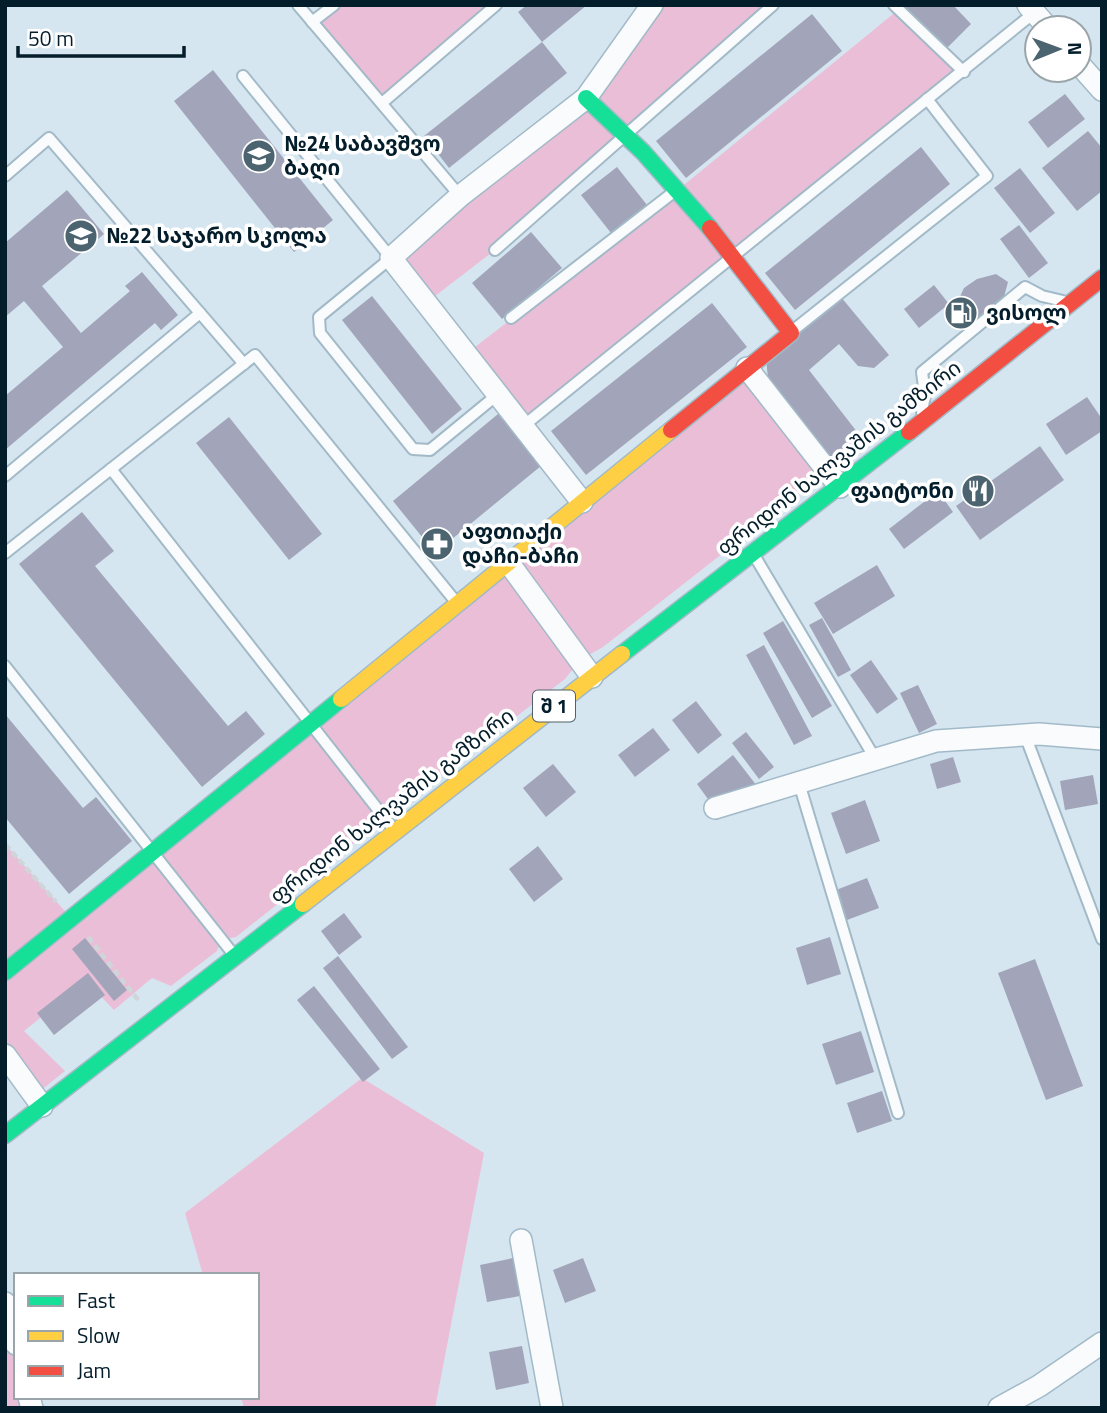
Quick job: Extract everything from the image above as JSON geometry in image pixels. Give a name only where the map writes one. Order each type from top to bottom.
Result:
[{"type":"main road","points":[[5,972],[791,333],[679,189],[627,132],[586,98]]},
{"type":"main road","name":"ფრიდონ ხალვაშის გამზირი","points":[[5,1135],[234,954],[396,832],[592,677],[840,487],[1102,278]]},
{"type":"street","points":[[582,502],[391,258],[460,196],[586,98],[652,5]]},
{"type":"street","points":[[747,368],[840,487]]},
{"type":"street","points":[[508,562],[592,677]]},
{"type":"street","points":[[715,808],[936,741],[1025,735],[1102,739]]},
{"type":"street","points":[[5,1055],[42,1106]]},
{"type":"street","points":[[521,1240],[552,1408]]},
{"type":"street","points":[[5,1303],[14,1337]]},
{"type":"street","points":[[999,1408],[1039,1386],[1102,1343]]},
{"type":"lane","points":[[298,5],[460,196]]},
{"type":"lane","points":[[312,22],[334,5]]},
{"type":"lane","points":[[382,103],[496,5]]},
{"type":"lane","points":[[495,250],[773,5]]},
{"type":"lane","points":[[894,5],[964,72]]},
{"type":"lane","points":[[522,427],[927,99],[1023,26]]},
{"type":"lane","points":[[243,76],[391,258],[319,317],[320,332],[413,449],[430,450],[497,395]]},
{"type":"lane","points":[[791,333],[987,176],[927,99]]},
{"type":"lane","points":[[5,176],[49,138],[244,364]]},
{"type":"lane","points":[[512,318],[679,189]]},
{"type":"lane","points":[[921,420],[925,395],[922,372],[1025,287],[1042,296],[1069,302]]},
{"type":"lane","points":[[5,476],[200,313]]},
{"type":"lane","points":[[5,553],[255,355],[457,604]]},
{"type":"lane","points":[[111,469],[396,832]]},
{"type":"lane","points":[[752,553],[876,760]]},
{"type":"lane","points":[[5,666],[234,954]]},
{"type":"lane","points":[[1025,735],[1102,940]]},
{"type":"lane","points":[[799,783],[898,1113]]},
{"type":"path","points":[[5,844],[71,918],[153,1018]]},
{"type":"shaded area","points":[[334,5],[496,5],[382,103],[312,22]]},
{"type":"shaded area","points":[[652,5],[773,5],[495,250],[426,303],[391,258],[586,98]]},
{"type":"shaded area","points":[[898,10],[964,72],[522,427],[466,354],[679,189]]},
{"type":"shaded area","points":[[747,368],[828,471],[603,647],[580,660],[565,679],[404,803],[381,814],[372,829],[236,937],[221,940],[217,951],[171,986],[152,978],[114,1010],[86,981],[24,1031],[65,1071],[35,1095],[5,1055],[5,844],[71,918]]},
{"type":"shaded area","points":[[362,1078],[484,1153],[435,1408],[244,1408],[242,1399],[259,1399],[259,1273],[202,1273],[185,1213]]},
{"type":"shaded area","points":[[5,1303],[14,1337],[14,1399],[30,1399],[32,1408],[5,1408]]},
{"type":"building","points":[[527,5],[587,5],[542,42],[518,12]]},
{"type":"building","points":[[900,5],[953,5],[971,24],[944,51]]},
{"type":"building","points":[[812,14],[842,51],[686,178],[656,141]]},
{"type":"building","points":[[542,42],[567,73],[449,168],[424,136]]},
{"type":"building","points":[[213,70],[333,220],[294,252],[174,101]]},
{"type":"building","points":[[1065,94],[1085,119],[1048,148],[1028,122]]},
{"type":"building","points":[[1088,131],[1102,148],[1102,191],[1077,211],[1042,168]]},
{"type":"building","points":[[921,147],[950,184],[795,310],[765,273]]},
{"type":"building","points":[[617,167],[647,205],[611,233],[581,195]]},
{"type":"building","points":[[1020,168],[1055,213],[1030,233],[994,188]]},
{"type":"building","points":[[67,190],[104,234],[42,286],[81,333],[130,291],[125,286],[142,272],[178,315],[161,330],[155,323],[5,450],[5,396],[63,347],[24,301],[5,317],[5,243]]},
{"type":"building","points":[[1019,225],[1048,263],[1029,278],[1000,239]]},
{"type":"building","points":[[531,232],[562,268],[502,319],[472,283]]},
{"type":"building","points":[[996,274],[1008,282],[1004,297],[984,317],[966,321],[958,316],[955,307],[964,288],[977,279]]},
{"type":"building","points":[[934,285],[949,304],[919,328],[904,309]]},
{"type":"building","points":[[372,296],[462,409],[432,434],[342,320]]},
{"type":"building","points":[[841,297],[889,355],[874,368],[858,366],[839,344],[809,370],[861,437],[831,459],[768,379],[766,358]]},
{"type":"building","points":[[712,303],[747,347],[586,475],[551,431]]},
{"type":"building","points":[[1087,397],[1102,419],[1102,431],[1066,455],[1046,424]]},
{"type":"building","points":[[498,414],[541,466],[435,553],[393,501]]},
{"type":"building","points":[[229,417],[322,534],[289,560],[196,443]]},
{"type":"building","points":[[1040,446],[1064,480],[980,540],[956,506]]},
{"type":"building","points":[[938,491],[953,512],[904,549],[889,529]]},
{"type":"building","points":[[82,512],[114,551],[95,566],[228,726],[246,711],[265,734],[202,787],[19,564]]},
{"type":"building","points":[[877,565],[895,596],[833,634],[814,603]]},
{"type":"building","points":[[822,618],[851,670],[838,677],[809,625]]},
{"type":"building","points":[[783,621],[832,706],[812,718],[763,633]]},
{"type":"building","points":[[764,645],[812,736],[794,745],[746,655]]},
{"type":"building","points":[[871,660],[898,699],[877,714],[850,675]]},
{"type":"building","points":[[918,685],[937,724],[919,733],[900,693]]},
{"type":"building","points":[[696,701],[722,735],[698,754],[672,720]]},
{"type":"building","points":[[5,714],[83,808],[96,797],[132,841],[69,894],[5,817]]},
{"type":"building","points":[[653,728],[670,750],[635,777],[618,755]]},
{"type":"building","points":[[746,732],[774,767],[759,779],[732,743]]},
{"type":"building","points":[[733,755],[757,786],[713,806],[697,784]]},
{"type":"building","points":[[953,757],[961,782],[937,789],[930,764]]},
{"type":"building","points":[[553,764],[576,792],[546,817],[523,788]]},
{"type":"building","points":[[1093,775],[1098,804],[1065,810],[1060,781]]},
{"type":"building","points":[[865,800],[880,841],[846,854],[831,813]]},
{"type":"building","points":[[538,846],[563,879],[534,902],[509,869]]},
{"type":"building","points":[[867,878],[879,908],[847,920],[836,890]]},
{"type":"building","points":[[344,913],[362,937],[339,955],[321,931]]},
{"type":"building","points":[[830,937],[841,974],[807,985],[796,948]]},
{"type":"building","points":[[85,938],[127,990],[114,1001],[72,949]]},
{"type":"building","points":[[338,956],[408,1047],[392,1059],[323,968]]},
{"type":"building","points":[[1035,959],[1083,1086],[1046,1100],[998,973]]},
{"type":"building","points":[[88,973],[105,995],[54,1035],[37,1013]]},
{"type":"building","points":[[314,986],[380,1069],[363,1082],[297,1000]]},
{"type":"building","points":[[861,1031],[874,1072],[836,1085],[822,1044]]},
{"type":"building","points":[[882,1091],[892,1121],[857,1133],[847,1103]]},
{"type":"building","points":[[513,1258],[520,1296],[487,1302],[480,1265]]},
{"type":"building","points":[[583,1258],[596,1291],[565,1303],[553,1270]]},
{"type":"building","points":[[522,1346],[529,1383],[496,1390],[489,1352]]},
{"type":"traffic: fast","points":[[586,98],[643,152],[710,228]]},
{"type":"traffic: fast","points":[[622,654],[909,432]]},
{"type":"traffic: fast","points":[[5,972],[341,699]]},
{"type":"traffic: fast","points":[[5,1135],[303,904]]},
{"type":"traffic: slow","points":[[341,699],[671,430]]},
{"type":"traffic: slow","points":[[303,904],[622,654]]},
{"type":"traffic: jam","points":[[671,430],[791,333],[710,228]]},
{"type":"traffic: jam","points":[[909,432],[1102,278]]},
{"type":"place","name":"№24 საბავშვო ბაღი","points":[[259,156]]},
{"type":"place","name":"№22 საჯარო სკოლა","points":[[81,236]]},
{"type":"place","name":"ვისოლ","points":[[961,313]]},
{"type":"place","name":"ფაიტონი","points":[[978,491]]},
{"type":"place","name":"აფთიაქი დაჩი-ბაჩი","points":[[437,544]]}]
